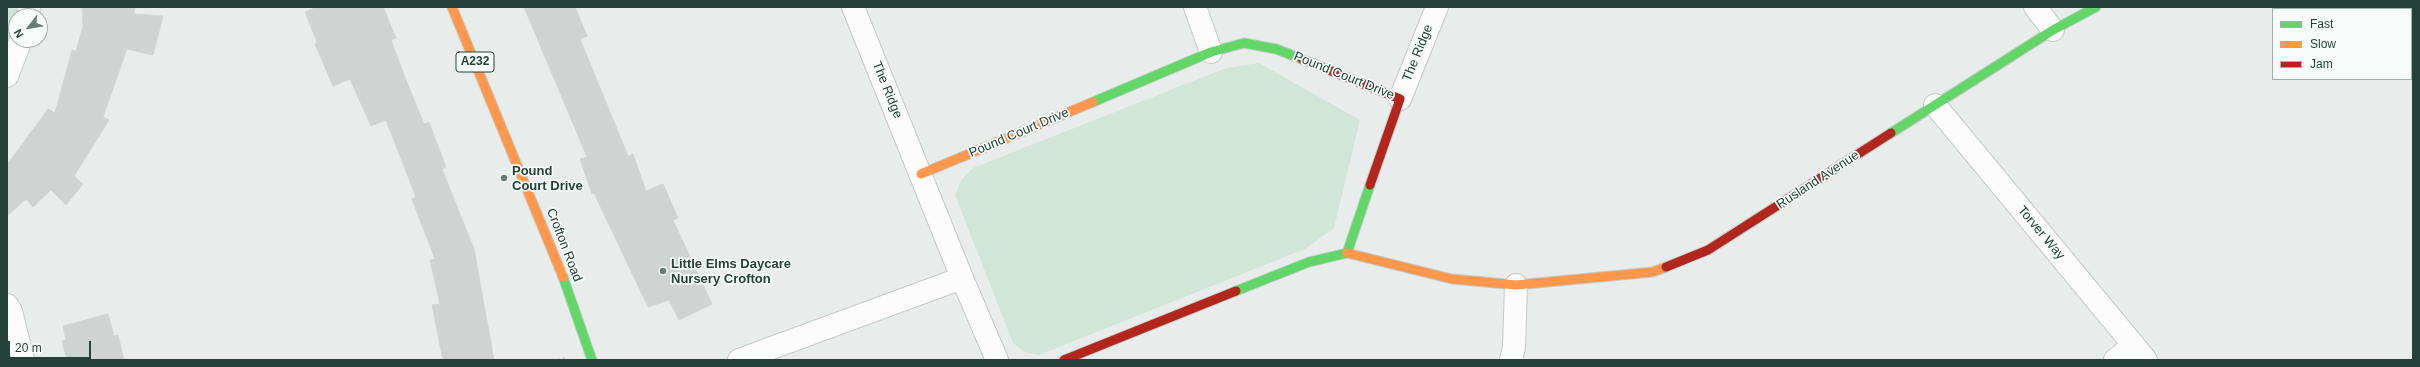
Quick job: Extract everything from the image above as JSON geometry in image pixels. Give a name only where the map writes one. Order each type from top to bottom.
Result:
[{"type":"street","name":"Crofton Road","points":[[452,7],[555,255],[592,360]]},
{"type":"street","name":"The Ridge","points":[[853,7],[962,278]]},
{"type":"street","points":[[1195,7],[1211,52]]},
{"type":"street","name":"The Ridge","points":[[1400,99],[1437,7]]},
{"type":"street","points":[[2035,7],[2053,30]]},
{"type":"street","name":"Rusland Avenue","points":[[1347,254],[1452,280],[1516,285],[1653,272],[1708,250],[2053,30],[2096,7]]},
{"type":"street","name":"Pound Court Drive","points":[[921,174],[1211,52],[1244,43],[1276,49],[1400,99],[1347,254]]},
{"type":"street","points":[[7,76],[18,48]]},
{"type":"street","name":"Torver Way","points":[[1935,105],[2140,353]]},
{"type":"street","points":[[1064,360],[1309,262],[1347,254]]},
{"type":"street","points":[[740,360],[962,278],[997,360]]},
{"type":"street","points":[[1511,360],[1514,347],[1516,285]]},
{"type":"street","points":[[7,304],[11,310],[23,360]]},
{"type":"street","points":[[2115,360],[2140,353]]},
{"type":"path","points":[[558,360],[565,358]]},
{"type":"green space","points":[[7,7],[17,7],[8,8],[8,48],[13,48],[7,65]]},
{"type":"green space","points":[[1259,63],[1360,120],[1334,228],[1305,249],[1039,355],[1024,352],[1013,343],[955,195],[962,179],[973,168],[1226,68]]},
{"type":"building","points":[[82,7],[135,7],[134,14],[163,16],[153,55],[127,49],[103,117],[109,120],[74,176],[83,184],[66,205],[51,190],[33,207],[26,199],[7,216],[7,165],[48,109],[55,113],[72,50],[76,51],[83,26]]},
{"type":"building","points":[[317,7],[383,7],[396,38],[391,40],[406,80],[424,124],[429,122],[446,167],[442,169],[474,249],[494,360],[443,360],[432,305],[440,304],[430,260],[435,259],[412,199],[416,197],[386,120],[371,126],[350,79],[333,86],[315,44],[317,42],[305,12]]},
{"type":"building","points":[[524,7],[575,7],[587,36],[580,39],[628,156],[633,154],[646,191],[663,184],[678,218],[673,220],[712,304],[679,320],[669,300],[648,307],[594,193],[592,194],[580,159],[587,157]]},
{"type":"building","points":[[108,314],[114,336],[118,335],[124,360],[67,360],[62,341],[66,340],[63,326]]},
{"type":"traffic: fast","points":[[1891,133],[2053,30],[2096,7]]},
{"type":"traffic: fast","points":[[1093,102],[1211,52],[1244,43],[1276,49],[1302,59]]},
{"type":"traffic: fast","points":[[1236,291],[1309,262],[1347,253],[1370,185]]},
{"type":"traffic: fast","points":[[563,277],[592,360]]},
{"type":"traffic: slow","points":[[452,7],[563,277]]},
{"type":"traffic: slow","points":[[921,174],[1093,102]]},
{"type":"traffic: slow","points":[[1347,253],[1452,279],[1516,285],[1653,272],[1666,267]]},
{"type":"traffic: jam","points":[[1302,59],[1400,99],[1370,185]]},
{"type":"traffic: jam","points":[[1666,267],[1708,250],[1891,133]]},
{"type":"traffic: jam","points":[[1064,360],[1236,291]]},
{"type":"place","name":"Pound Court Drive","points":[[504,178]]},
{"type":"place","name":"Little Elms Daycare Nursery Crofton","points":[[663,271]]}]
